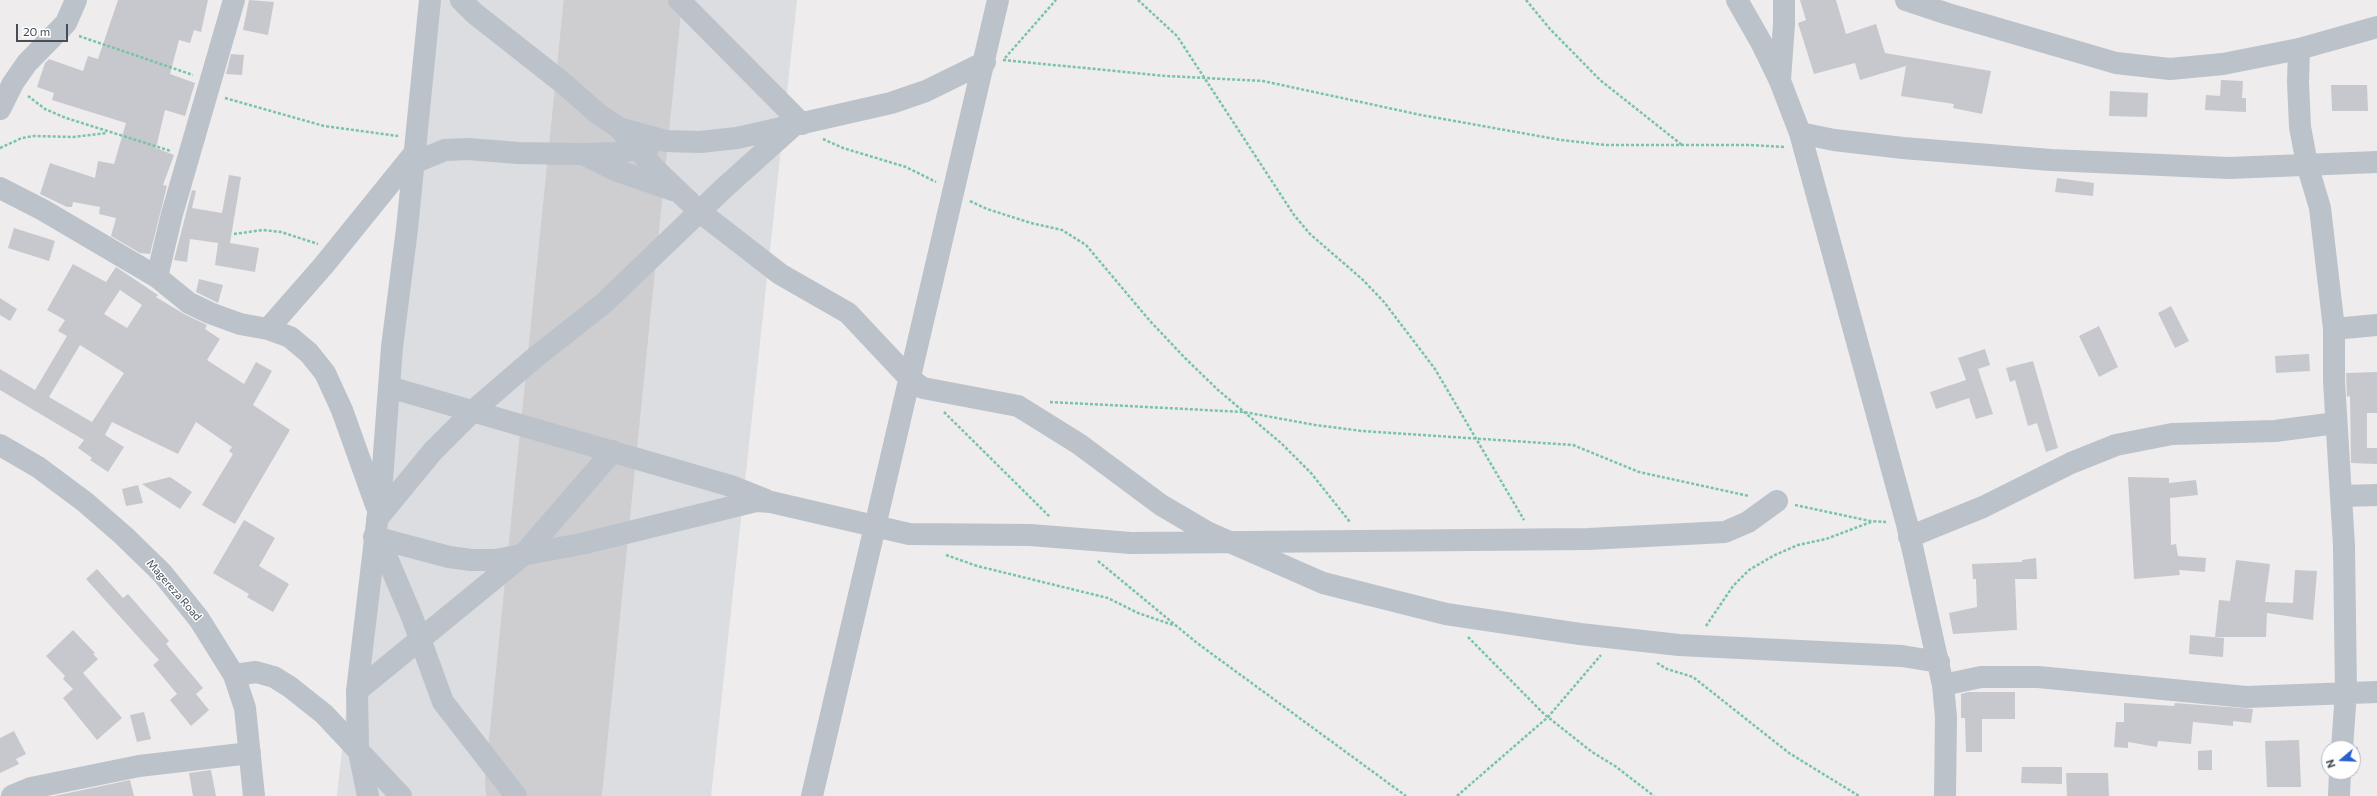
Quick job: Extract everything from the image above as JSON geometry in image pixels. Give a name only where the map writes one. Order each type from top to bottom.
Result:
[{"type":"street","points":[[0,109],[13,83],[37,50],[62,29],[76,0]]},
{"type":"street","points":[[157,277],[188,157],[234,0]]},
{"type":"street","points":[[368,796],[358,747],[357,691],[377,527],[389,387],[430,0]]},
{"type":"street","points":[[461,0],[474,13],[563,82],[598,113],[619,128],[676,191],[700,212],[780,274],[848,313],[916,383],[1009,404],[1030,412],[1079,444],[1161,505],[1231,543],[1324,583],[1412,607],[1484,620],[1616,638],[1691,645],[1902,656],[1939,662]]},
{"type":"street","points":[[679,0],[798,124]]},
{"type":"street","points":[[812,796],[876,527],[916,383],[954,192],[994,61],[998,0]]},
{"type":"street","points":[[1738,0],[1780,81],[1802,141],[1908,530],[1944,685],[1946,717],[1945,796]]},
{"type":"street","points":[[1780,81],[1784,0]]},
{"type":"street","points":[[1906,0],[1996,29],[2134,66],[2170,69],[2191,68],[2299,49],[2377,27]]},
{"type":"street","points":[[2299,49],[2299,109],[2307,164],[2320,208],[2334,329],[2336,423],[2344,546],[2346,692],[2343,740]]},
{"type":"street","points":[[268,329],[335,251],[414,151],[468,149],[518,153],[583,154],[616,152],[666,142],[700,142],[737,138],[912,96],[994,61]]},
{"type":"street","points":[[377,527],[433,451],[474,410],[532,360],[604,303],[700,212],[798,124]]},
{"type":"street","points":[[619,128],[666,142]]},
{"type":"street","points":[[1802,141],[1834,140],[1903,148],[2051,160],[2229,168],[2377,162]]},
{"type":"street","points":[[583,154],[614,170],[676,191]]},
{"type":"street","points":[[0,188],[43,210],[157,277],[189,303],[210,313],[240,324],[268,329],[290,337],[309,353],[325,373],[344,417],[377,527],[421,640],[443,702],[516,796]]},
{"type":"street","points":[[2334,329],[2377,325]]},
{"type":"street","points":[[389,387],[474,410],[731,486],[771,502],[909,534],[1030,535],[1131,543],[1588,539],[1719,533],[1737,528],[1748,522],[1777,501]]},
{"type":"street","points":[[1908,530],[1983,507],[2071,463],[2116,446],[2172,434],[2275,431],[2336,423]]},
{"type":"street","name":"Magereza Road","points":[[0,445],[38,468],[85,502],[124,536],[162,573],[199,619],[234,675],[245,708],[254,796]]},
{"type":"street","points":[[357,691],[522,556],[613,451]]},
{"type":"street","points":[[2341,496],[2377,495]]},
{"type":"street","points":[[377,527],[422,551],[471,560],[495,560],[522,556],[665,524],[738,504],[756,501],[771,502]]},
{"type":"street","points":[[234,675],[256,672],[274,677],[324,714],[358,747],[401,796]]},
{"type":"street","points":[[1944,685],[1981,677],[2038,677],[2155,687],[2226,696],[2377,692]]},
{"type":"street","points":[[12,796],[31,788],[139,766],[250,753]]},
{"type":"street","points":[[356,796],[363,773]]},
{"type":"street","points":[[2339,796],[2340,780]]},
{"type":"path","points":[[994,61],[1056,0]]},
{"type":"path","points":[[1138,0],[1177,36],[1294,215],[1310,234],[1362,279],[1384,302],[1435,369],[1535,540]]},
{"type":"path","points":[[1526,0],[1550,29],[1600,80],[1682,145]]},
{"type":"path","points":[[62,29],[209,87],[324,126],[374,134],[414,151]]},
{"type":"path","points":[[994,61],[1166,76],[1263,81],[1450,121],[1561,140],[1606,145],[1750,145],[1802,141]]},
{"type":"path","points":[[13,83],[45,109],[66,118],[188,157]]},
{"type":"path","points":[[798,124],[830,142],[906,167],[987,209],[1031,223],[1062,230],[1073,235],[1086,246],[1150,321],[1185,358],[1244,412],[1281,443],[1311,474],[1365,540]]},
{"type":"path","points":[[0,148],[22,138],[34,136],[73,137],[110,133]]},
{"type":"path","points":[[234,234],[262,230],[281,232],[335,251]]},
{"type":"path","points":[[916,383],[960,430],[1054,520]]},
{"type":"path","points":[[1047,402],[1244,412],[1315,425],[1573,445],[1639,472],[1722,492],[1777,501],[1874,521],[1908,530]]},
{"type":"path","points":[[1691,645],[1712,619],[1733,586],[1749,570],[1775,555],[1798,545],[1826,539],[1874,521]]},
{"type":"path","points":[[940,553],[978,566],[1108,598],[1138,613],[1176,626]]},
{"type":"path","points":[[1097,560],[1176,626],[1291,714],[1406,796]]},
{"type":"path","points":[[1467,636],[1548,717],[1592,752],[1615,766],[1654,796]]},
{"type":"path","points":[[1458,796],[1548,717],[1616,638]]},
{"type":"path","points":[[1653,661],[1667,669],[1693,677],[1789,754],[1858,796]]},
{"type":"shaded area","points":[[422,0],[797,0],[711,796],[337,796]]},
{"type":"building","points":[[118,0],[208,0],[201,32],[194,30],[190,43],[179,40],[170,74],[195,83],[185,116],[165,110],[156,148],[174,155],[163,185],[167,186],[150,254],[140,253],[111,236],[116,218],[99,214],[100,207],[73,202],[72,207],[67,207],[40,194],[50,163],[95,178],[98,161],[114,164],[126,123],[52,100],[54,93],[37,87],[45,63],[49,59],[83,71],[88,56],[98,59]]},
{"type":"building","points":[[249,0],[274,2],[268,35],[243,30]]},
{"type":"building","points":[[1800,0],[1836,0],[1846,34],[1876,24],[1885,53],[1991,71],[1982,114],[1953,108],[1954,104],[1901,96],[1906,66],[1860,80],[1855,63],[1814,74],[1798,23],[1806,20]]},
{"type":"building","points":[[231,54],[244,55],[242,75],[226,74]]},
{"type":"building","points":[[2221,80],[2243,81],[2242,98],[2246,98],[2246,112],[2205,110],[2206,95],[2220,96]]},
{"type":"building","points":[[2331,85],[2367,85],[2368,111],[2332,111]]},
{"type":"building","points":[[2110,91],[2148,93],[2147,117],[2109,116]]},
{"type":"building","points":[[229,175],[241,177],[230,243],[259,248],[255,272],[215,265],[218,243],[190,239],[187,262],[174,260],[192,190],[196,191],[192,208],[222,213]]},
{"type":"building","points":[[2057,178],[2094,183],[2093,196],[2055,192]]},
{"type":"building","points":[[14,228],[55,241],[49,261],[8,248]]},
{"type":"building","points":[[73,264],[106,282],[116,267],[158,295],[156,297],[184,314],[207,325],[205,329],[220,339],[207,360],[244,384],[256,362],[272,371],[253,405],[290,430],[235,524],[202,505],[233,454],[229,451],[232,447],[196,422],[178,454],[112,422],[105,435],[124,447],[108,472],[90,460],[92,458],[78,448],[84,440],[0,390],[0,369],[35,390],[67,336],[58,331],[65,320],[47,310]],"holes":[[[120,290],[142,305],[127,328],[104,314]],[[80,345],[124,373],[92,422],[49,397]]]},
{"type":"building","points":[[199,279],[223,285],[218,303],[196,292]]},
{"type":"building","points":[[0,298],[17,309],[10,321],[0,315]]},
{"type":"building","points":[[2171,306],[2189,341],[2175,348],[2158,313]]},
{"type":"building","points":[[2099,326],[2118,367],[2099,377],[2079,336]]},
{"type":"building","points":[[1985,349],[1990,365],[1978,369],[1993,414],[1976,419],[1969,398],[1936,409],[1930,392],[1966,380],[1958,358]]},
{"type":"building","points":[[2309,354],[2310,371],[2276,373],[2275,356]]},
{"type":"building","points":[[2033,361],[2058,448],[2046,452],[2037,423],[2028,426],[2015,380],[2010,382],[2006,368]]},
{"type":"building","points":[[2377,372],[2377,413],[2367,413],[2367,448],[2377,448],[2377,464],[2351,463],[2350,396],[2347,397],[2346,373]]},
{"type":"building","points":[[170,477],[192,492],[180,509],[142,484]]},
{"type":"building","points":[[2128,477],[2169,478],[2169,483],[2196,480],[2198,495],[2170,498],[2171,545],[2176,544],[2178,556],[2206,558],[2205,572],[2179,570],[2180,575],[2134,579]]},
{"type":"building","points":[[138,485],[143,503],[126,506],[122,489]]},
{"type":"building","points":[[244,520],[275,538],[259,566],[289,584],[273,612],[247,597],[249,594],[213,573]]},
{"type":"building","points":[[2036,558],[2037,579],[2015,579],[2017,630],[1953,634],[1949,613],[1977,607],[1976,579],[1973,579],[1972,564],[2022,562],[2022,560]]},
{"type":"building","points":[[2236,560],[2270,564],[2265,602],[2293,603],[2295,570],[2317,571],[2313,620],[2267,613],[2266,637],[2215,637],[2219,600],[2230,601]]},
{"type":"building","points":[[97,569],[123,598],[128,594],[169,641],[166,644],[203,688],[196,694],[209,710],[191,726],[170,700],[177,694],[153,665],[159,660],[86,579]]},
{"type":"building","points":[[73,630],[95,653],[93,654],[98,659],[83,673],[122,718],[97,740],[63,698],[73,689],[63,679],[65,676],[46,656]]},
{"type":"building","points":[[2190,635],[2224,638],[2223,657],[2189,654]]},
{"type":"building","points":[[1968,692],[2015,692],[2015,719],[1982,719],[1982,752],[1966,752],[1965,718],[1961,718],[1961,694]]},
{"type":"building","points":[[2124,703],[2174,706],[2175,703],[2253,709],[2251,723],[2233,721],[2233,726],[2193,722],[2191,744],[2158,741],[2157,747],[2128,742],[2128,748],[2114,747],[2116,722],[2124,722]]},
{"type":"building","points":[[144,712],[151,739],[137,742],[130,715]]},
{"type":"building","points":[[14,731],[26,754],[16,759],[19,764],[0,773],[0,738]]},
{"type":"building","points":[[2299,740],[2301,787],[2267,787],[2265,741]]},
{"type":"building","points":[[2212,750],[2212,770],[2198,770],[2198,751]]},
{"type":"building","points":[[2022,767],[2062,767],[2062,784],[2021,783]]},
{"type":"building","points":[[211,770],[216,796],[193,796],[189,773]]},
{"type":"building","points":[[2066,773],[2108,773],[2109,796],[2067,796]]},
{"type":"building","points":[[130,780],[134,796],[54,796]]},
{"type":"runway","points":[[544,782],[623,0]]}]
